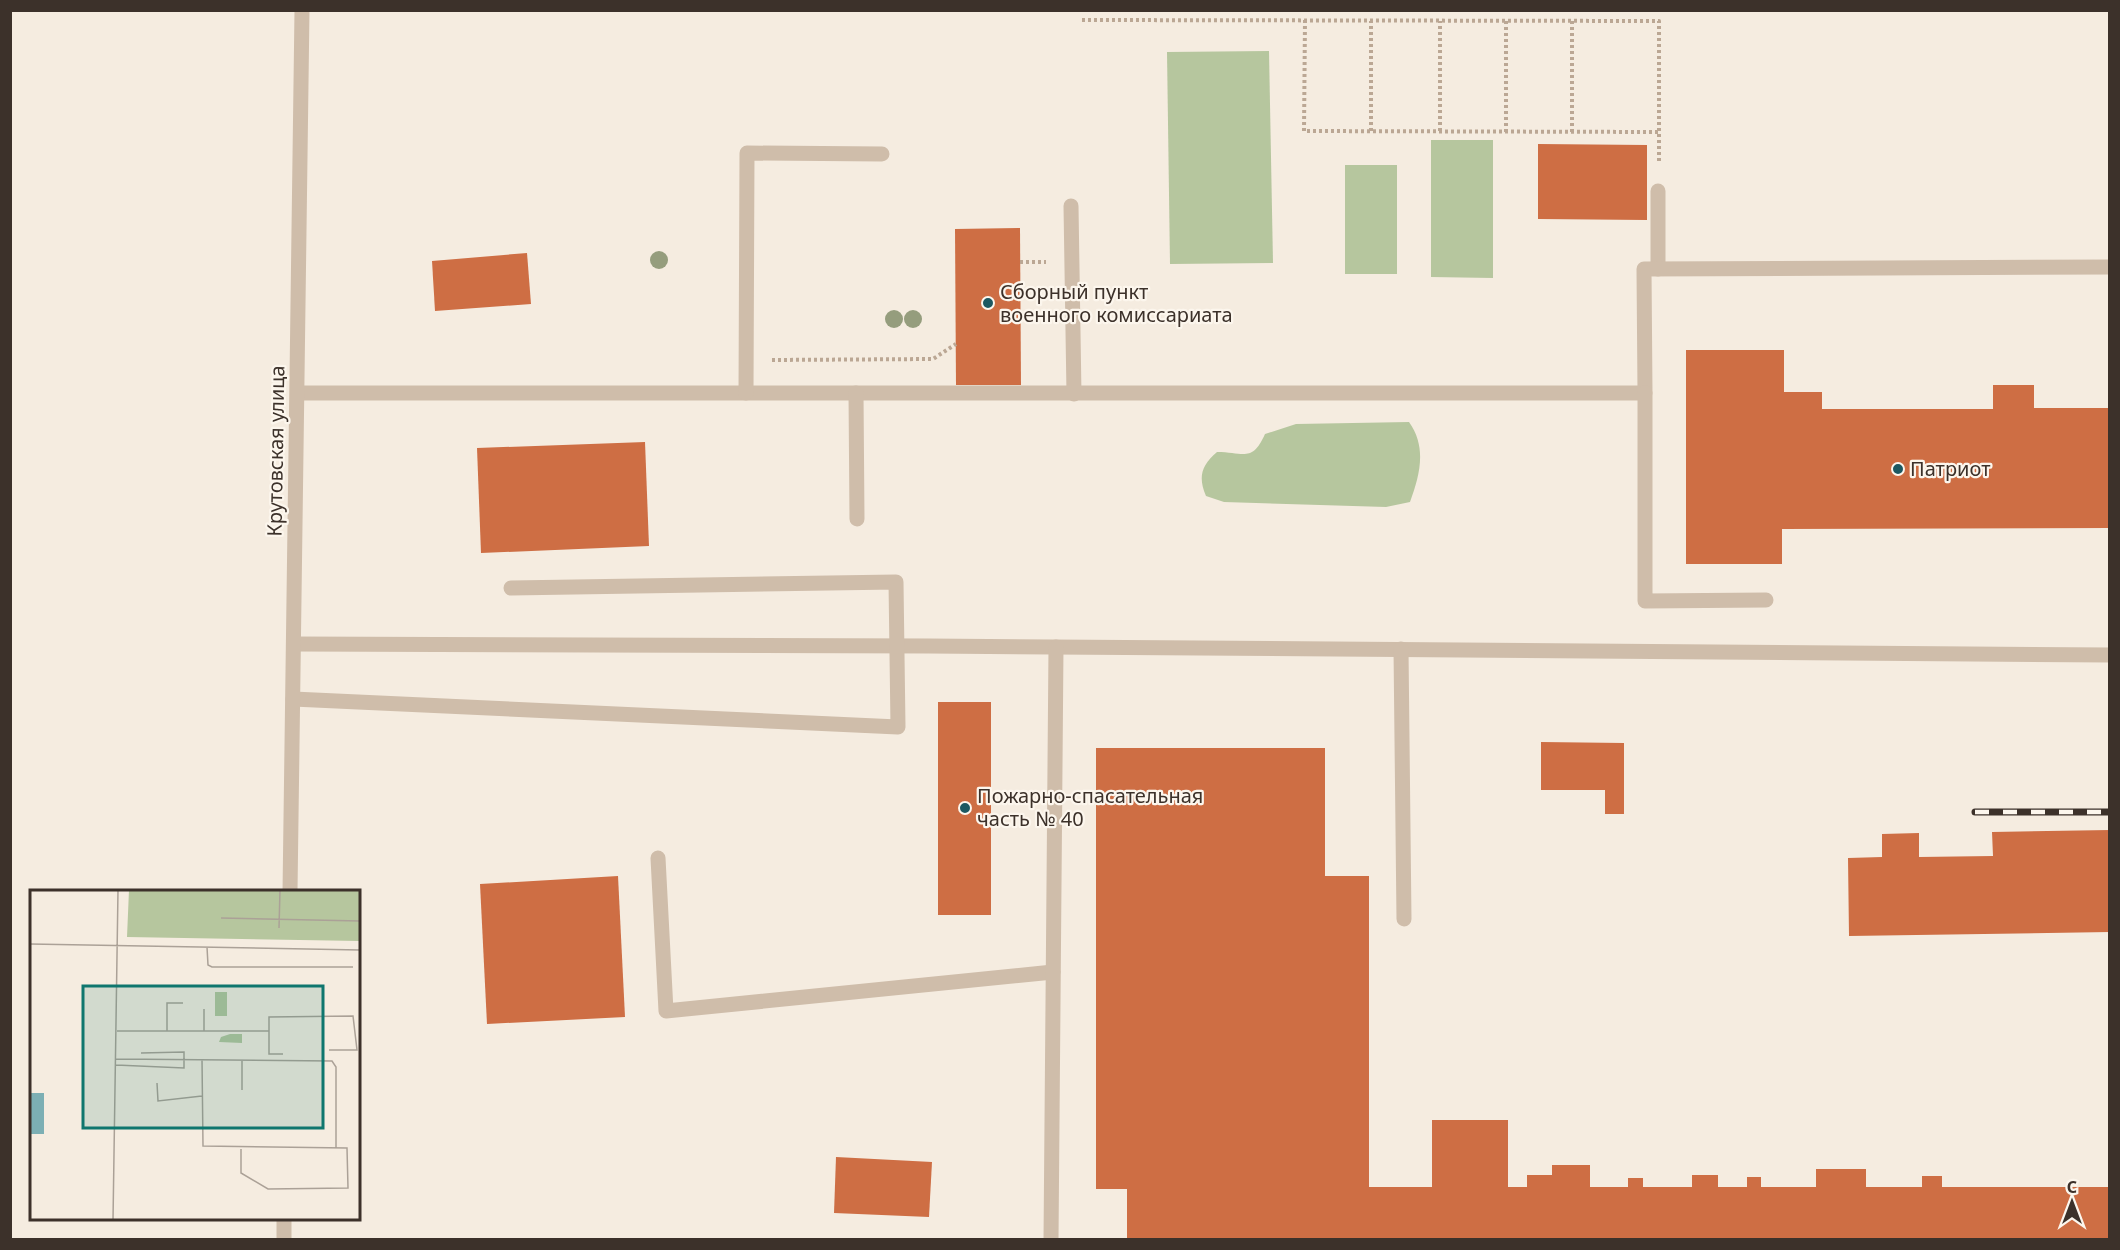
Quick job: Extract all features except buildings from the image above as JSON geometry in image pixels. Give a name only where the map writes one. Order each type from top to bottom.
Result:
[{"type":"street","name":"Крутовская улица","points":[[290,890],[302,10]]},
{"type":"street","points":[[746,393],[747,153],[882,154]]},
{"type":"street","points":[[1658,191],[1658,269]]},
{"type":"street","points":[[1071,206],[1074,394]]},
{"type":"street","points":[[1766,600],[1645,601],[1644,269],[2109,267]]},
{"type":"street","points":[[298,393],[1644,393]]},
{"type":"street","points":[[856,393],[856,519]]},
{"type":"street","points":[[293,699],[898,727],[896,582],[511,588]]},
{"type":"street","points":[[294,644],[2109,655]]},
{"type":"street","points":[[1051,1239],[1056,647]]},
{"type":"street","points":[[1401,650],[1404,919]]},
{"type":"street","points":[[658,858],[666,1011],[1053,972]]},
{"type":"street","points":[[284,1220],[284,1239]]},
{"type":"path","points":[[1082,20],[1659,21],[1658,191]]},
{"type":"path","points":[[1305,20],[1304,131],[1659,132]]},
{"type":"path","points":[[1371,21],[1371,131]]},
{"type":"path","points":[[1440,21],[1440,131]]},
{"type":"path","points":[[1506,21],[1506,132]]},
{"type":"path","points":[[1572,21],[1572,132]]},
{"type":"path","points":[[746,360],[933,359],[956,344]]},
{"type":"green space","points":[[1269,51],[1273,263],[1170,264],[1167,52]]},
{"type":"green space","points":[[1431,140],[1493,140],[1493,278],[1431,277]]},
{"type":"green space","points":[[1345,165],[1397,165],[1397,274],[1345,274]]},
{"type":"green space","points":[[1409,422],[1415,432],[1420,451],[1417,482],[1410,502],[1386,507],[1224,502],[1206,496],[1202,483],[1202,472],[1207,462],[1217,452],[1246,454],[1251,452],[1256,449],[1265,434],[1296,424]]},
{"type":"railway","points":[[1975,812],[2110,812]]},
{"type":"place","name":"Сборный пункт военного комиссариата","points":[[988,303]]},
{"type":"place","name":"Патриот","points":[[1898,469]]},
{"type":"place","name":"Пожарно-спасательная часть № 40","points":[[965,808]]}]
